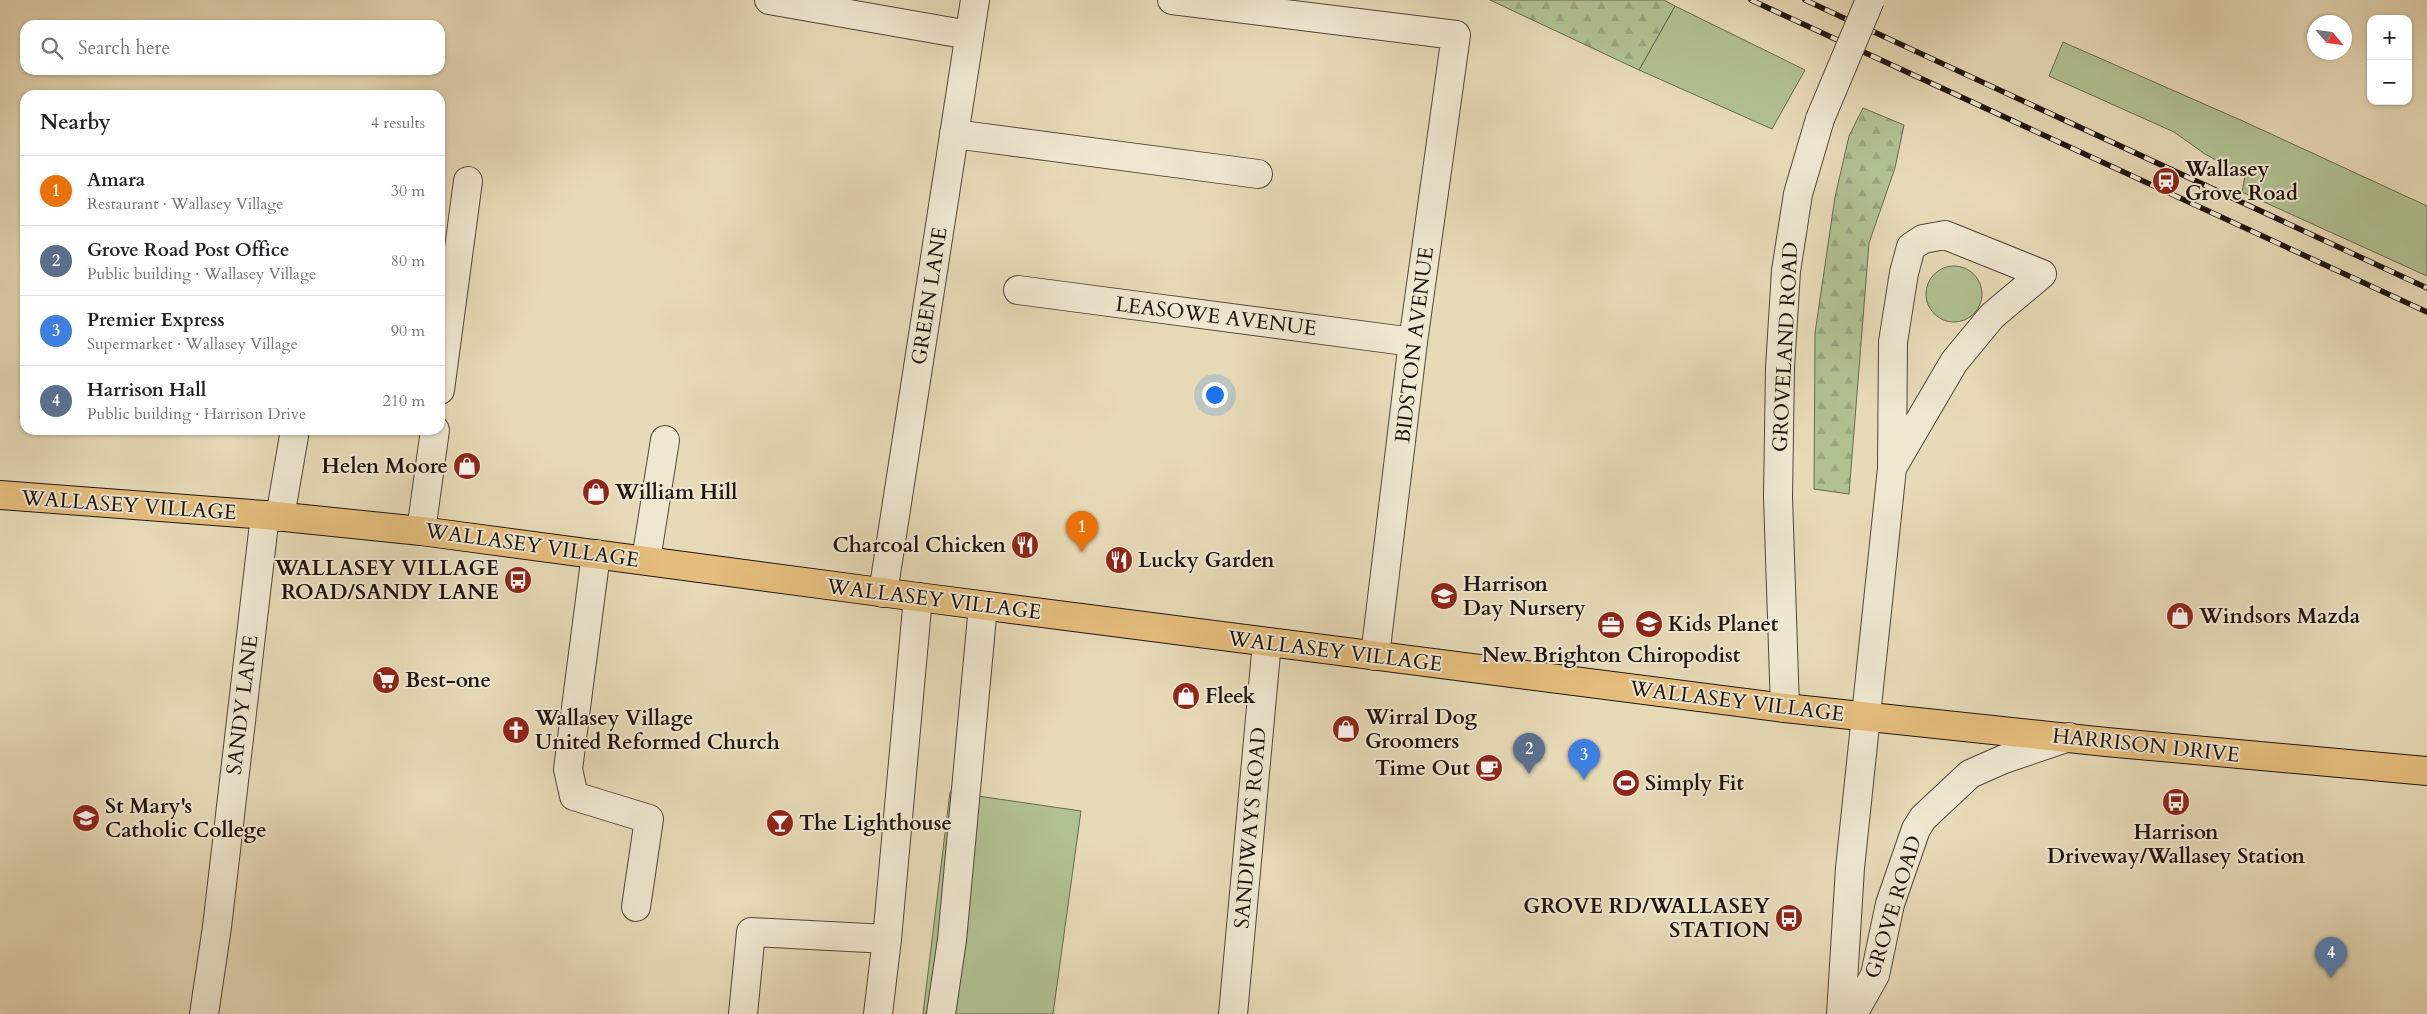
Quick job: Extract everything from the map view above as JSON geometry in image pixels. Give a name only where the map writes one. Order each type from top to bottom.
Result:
[{"type":"main road","name":"WALLASEY VILLAGE","points":[[0,495],[272,516],[421,531],[1375,656],[1785,708],[1866,715]]},
{"type":"main road","name":"HARRISON DRIVE","points":[[1866,715],[2069,738],[2427,771]]},
{"type":"street","points":[[768,0],[969,35]]},
{"type":"street","name":"GREEN LANE","points":[[883,593],[975,0]]},
{"type":"street","name":"BIDSTON AVENUE","points":[[1172,0],[1456,35],[1414,342],[1375,656]]},
{"type":"street","name":"GROVELAND ROAD","points":[[1785,708],[1778,497],[1780,368],[1786,271],[1798,194],[1820,119],[1870,0]]},
{"type":"street","points":[[954,134],[1258,174]]},
{"type":"street","points":[[445,353],[468,181]]},
{"type":"street","name":"GROVE ROAD","points":[[1840,1014],[1850,868],[1892,468],[1893,342],[1904,273],[1911,247],[1923,239],[1946,235],[2042,274],[1992,316],[1954,362],[1892,468]]},
{"type":"street","name":"LEASOWE AVENUE","points":[[1018,290],[1414,342]]},
{"type":"street","name":"SANDY LANE","points":[[204,1014],[272,516],[294,435]]},
{"type":"street","points":[[421,531],[434,435]]},
{"type":"street","points":[[646,560],[665,440]]},
{"type":"street","points":[[596,554],[568,768],[574,796],[649,819],[636,907]]},
{"type":"street","points":[[878,1014],[887,939],[918,597]]},
{"type":"street","points":[[941,1014],[952,940],[984,606]]},
{"type":"street","name":"SANDIWAYS ROAD","points":[[1234,1014],[1267,642]]},
{"type":"street","name":"GROVE ROAD","points":[[1854,1014],[1875,975],[1890,904],[1916,829],[1923,818],[1970,774],[2004,759],[2069,738]]},
{"type":"street","points":[[743,1014],[751,932],[887,939]]},
{"type":"green space","points":[[1490,0],[1664,0],[1675,6],[1639,70]]},
{"type":"green space","points":[[1675,6],[1805,70],[1772,129],[1639,70]]},
{"type":"green space","points":[[2063,42],[2245,122],[2427,206],[2427,276],[2242,192],[2245,176],[2205,154],[2174,132],[2049,76]]},
{"type":"green space","points":[[1863,108],[1904,125],[1895,168],[1869,243],[1849,494],[1814,489],[1815,333],[1835,197],[1849,136]]},
{"type":"green space","points":[[1948,266],[1960,266],[1970,270],[1978,278],[1982,294],[1978,310],[1970,318],[1960,322],[1948,322],[1938,318],[1930,310],[1926,300],[1926,288],[1930,278],[1938,270]]},
{"type":"green space","points":[[950,792],[1081,811],[1053,1014],[923,1014]]},
{"type":"railway","points":[[1751,0],[2427,312]]},
{"type":"railway","points":[[1805,0],[2427,288]]},
{"type":"place","name":"Wallasey Grove Road","points":[[2166,181]]},
{"type":"place","name":"Helen Moore","points":[[467,466]]},
{"type":"place","name":"William Hill","points":[[596,492]]},
{"type":"place","name":"Charcoal Chicken","points":[[1025,545]]},
{"type":"place","name":"Amara","points":[[1082,552]]},
{"type":"place","name":"Lucky Garden","points":[[1119,560]]},
{"type":"place","name":"WALLASEY VILLAGE ROAD/SANDY LANE","points":[[518,580]]},
{"type":"place","name":"Harrison Day Nursery","points":[[1444,596]]},
{"type":"place","name":"Windsors Mazda","points":[[2180,616]]},
{"type":"place","name":"Kids Planet","points":[[1649,624]]},
{"type":"place","name":"New Brighton Chiropodist","points":[[1611,625]]},
{"type":"place","name":"Best-one","points":[[386,680]]},
{"type":"place","name":"Fleek","points":[[1186,696]]},
{"type":"place","name":"Wirral Dog Groomers","points":[[1346,729]]},
{"type":"place","name":"Wallasey Village United Reformed Church","points":[[516,730]]},
{"type":"place","name":"Time Out","points":[[1489,768]]},
{"type":"place","name":"Grove Road Post Office","points":[[1529,774]]},
{"type":"place","name":"Premier Express","points":[[1584,780]]},
{"type":"place","name":"Simply Fit","points":[[1626,783]]},
{"type":"place","name":"Harrison Driveway/Wallasey Station","points":[[2176,802]]},
{"type":"place","name":"St Mary's Catholic College","points":[[86,818]]},
{"type":"place","name":"The Lighthouse","points":[[780,823]]},
{"type":"place","name":"GROVE RD/WALLASEY STATION","points":[[1789,918]]},
{"type":"place","name":"Harrison Hall","points":[[2331,978]]}]
